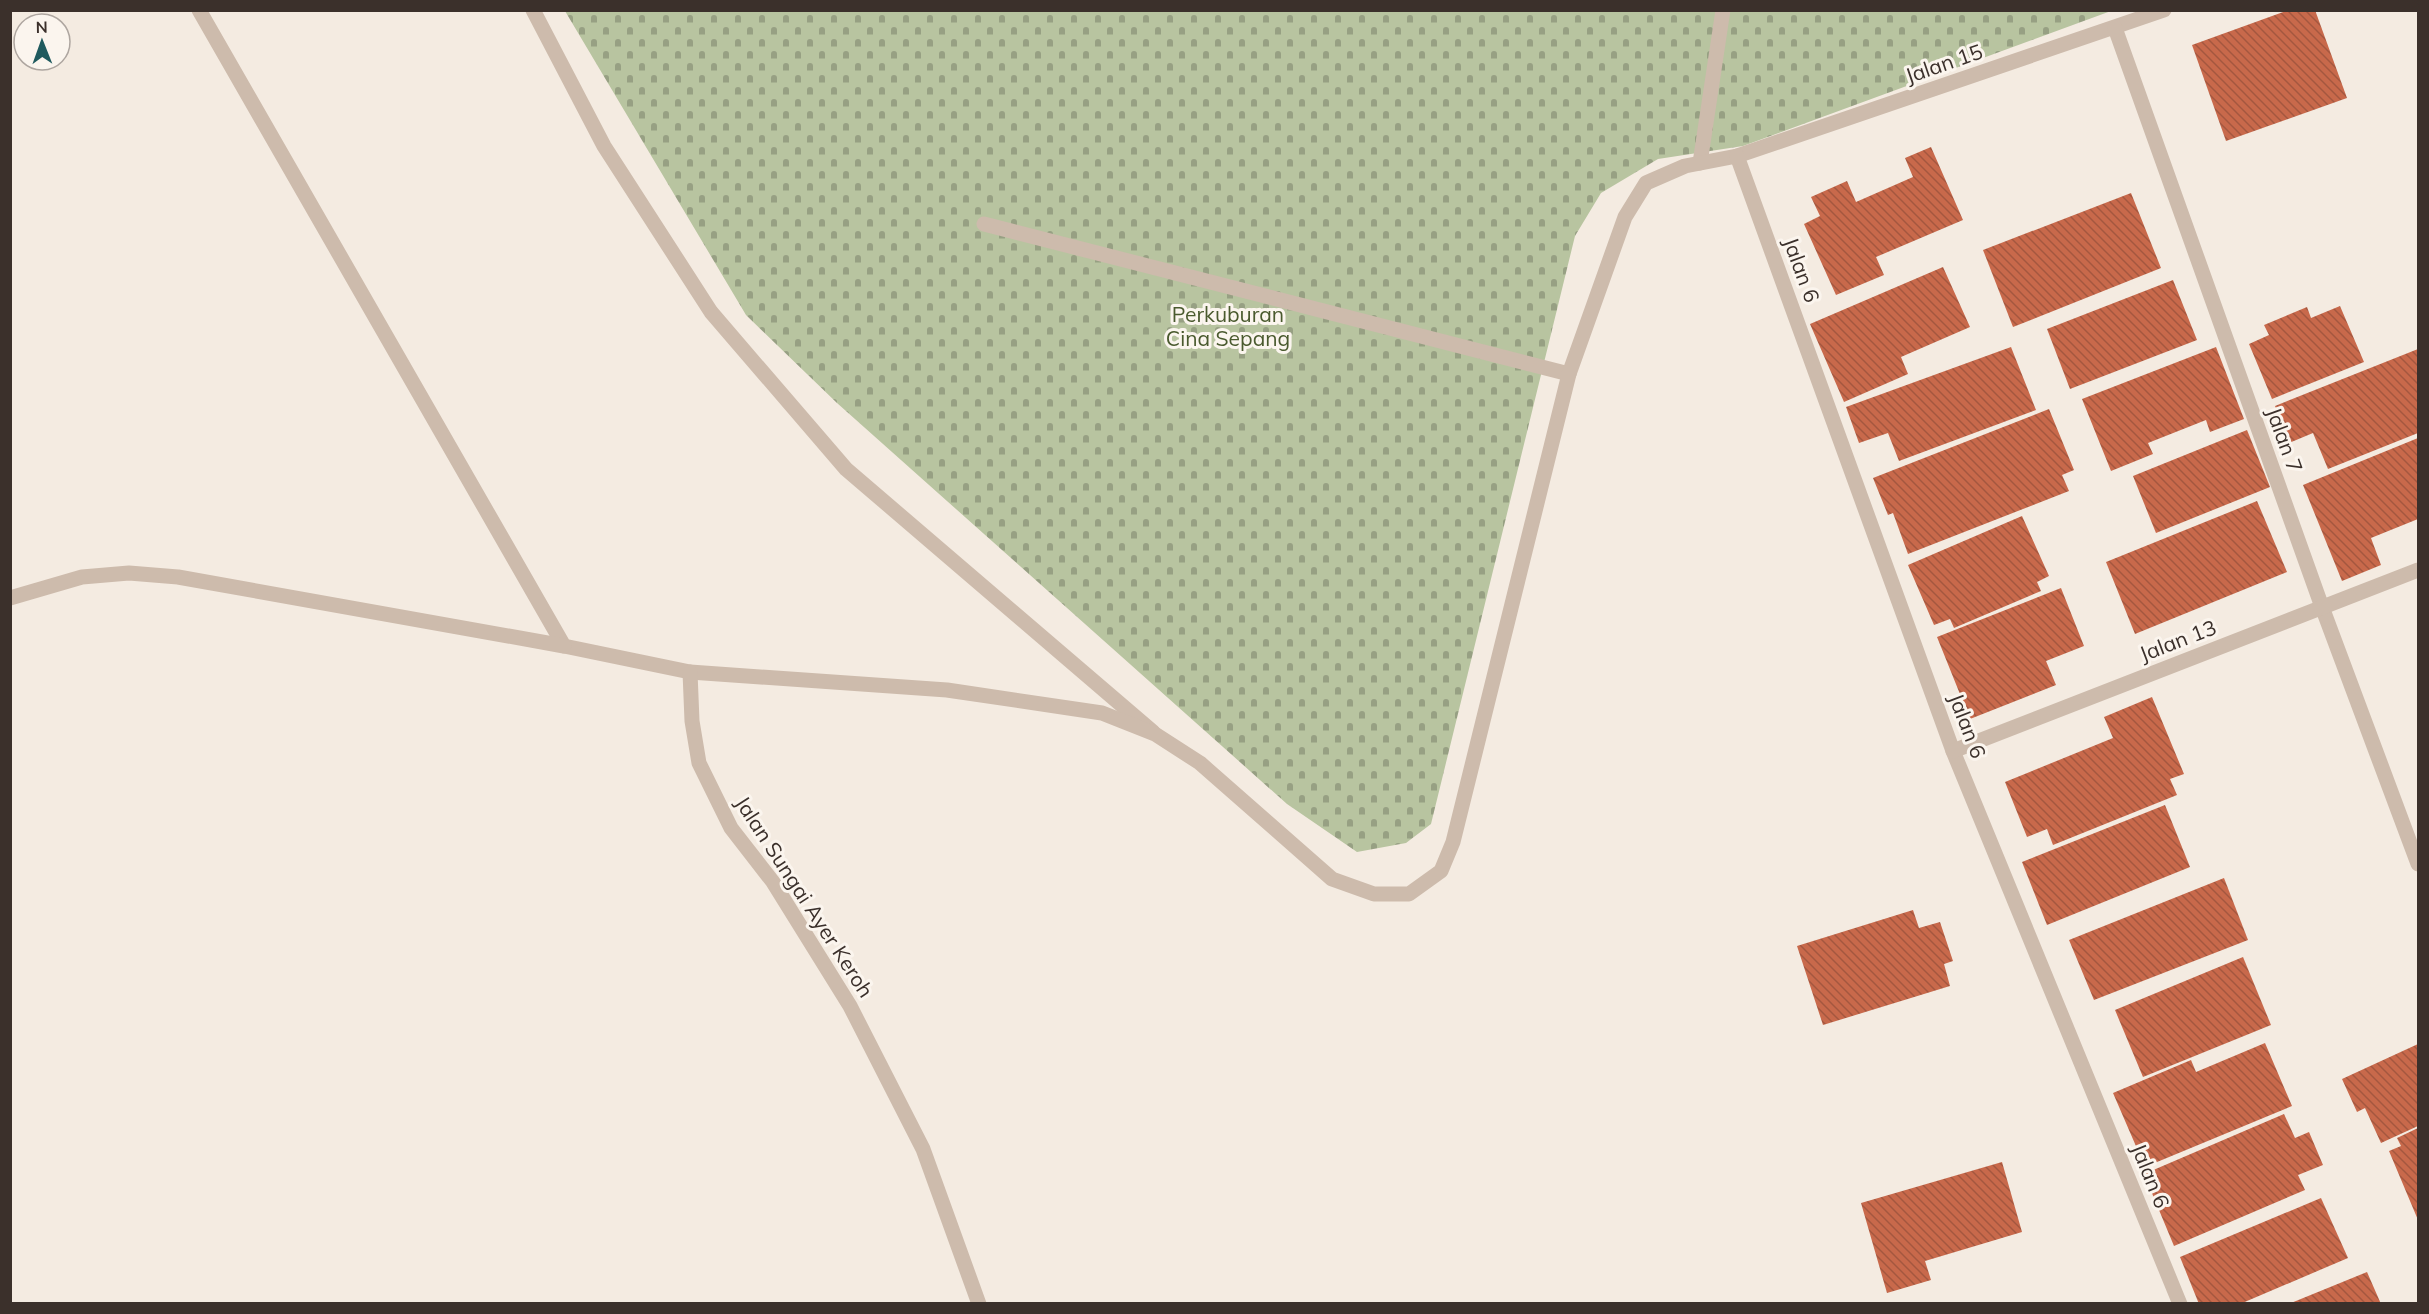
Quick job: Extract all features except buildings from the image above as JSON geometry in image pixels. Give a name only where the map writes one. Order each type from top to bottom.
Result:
[{"type":"street","points":[[199,10],[564,646]]},
{"type":"street","points":[[533,10],[604,146],[711,312],[726,330],[846,469],[1155,734]]},
{"type":"street","points":[[1700,163],[1723,10]]},
{"type":"street","name":"Jalan 15","points":[[1155,734],[1200,763],[1332,879],[1374,894],[1408,894],[1441,871],[1453,842],[1569,374],[1625,217],[1646,183],[1685,166],[1737,156],[2164,10]]},
{"type":"street","name":"Jalan 7","points":[[2115,28],[2322,607],[2418,864]]},
{"type":"street","name":"Jalan 6","points":[[1737,156],[1953,752],[2180,1304]]},
{"type":"street","points":[[984,224],[1569,374]]},
{"type":"street","name":"Jalan 13","points":[[1953,752],[2418,570]]},
{"type":"street","points":[[10,598],[82,577],[129,573],[178,577],[564,646],[690,672],[947,690],[1102,713],[1155,734]]},
{"type":"street","name":"Jalan Sungai Ayer Keroh","points":[[690,672],[692,721],[699,763],[731,828],[773,882],[850,1006],[923,1149],[979,1304]]},
{"type":"green space","name":"Perkuburan Cina Sepang","points":[[565,11],[2111,11],[1743,146],[1658,159],[1601,193],[1575,236],[1431,824],[1406,843],[1357,852],[1287,804],[837,403],[746,315]]}]
